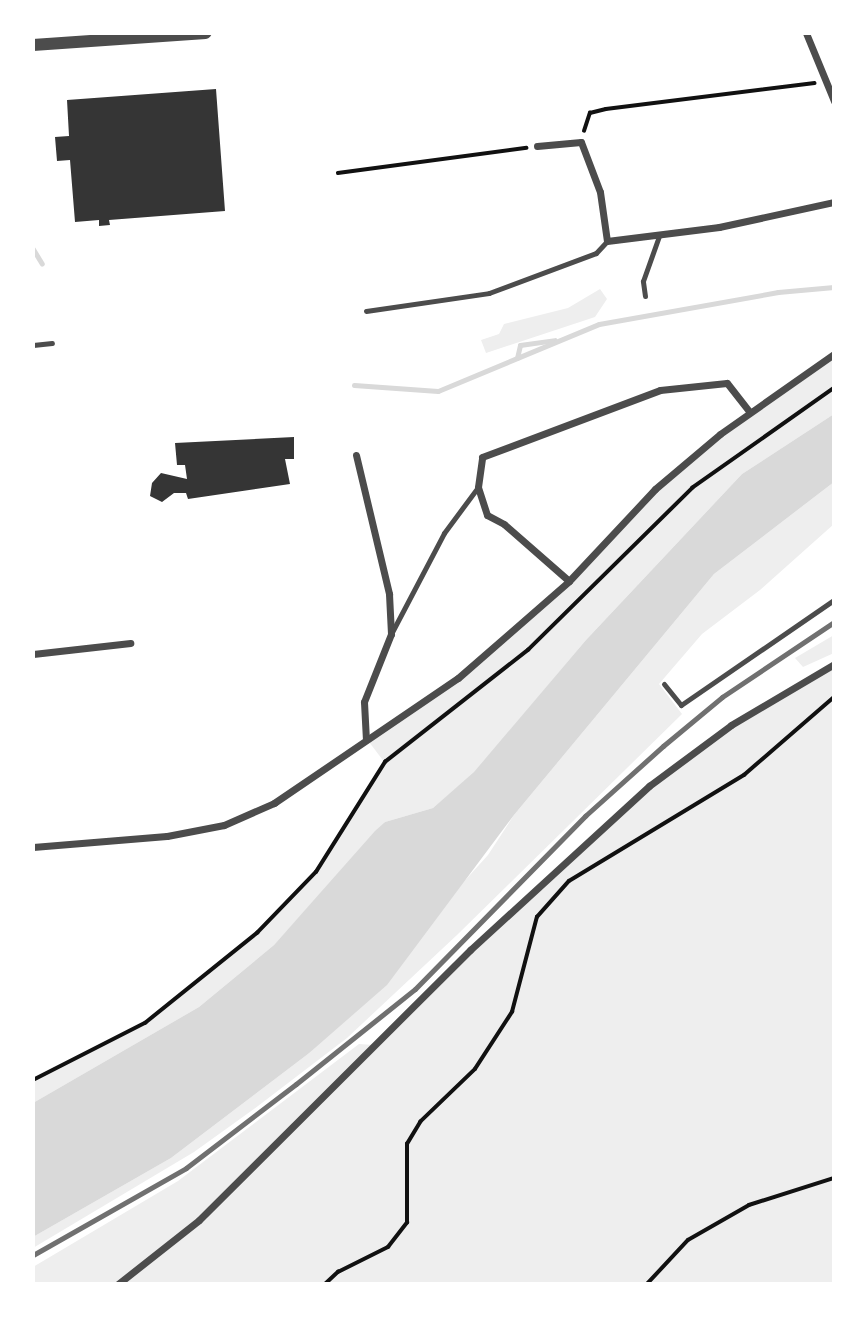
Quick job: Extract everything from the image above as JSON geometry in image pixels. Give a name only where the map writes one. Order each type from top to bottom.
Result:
[{"type":"street","points":[[33,45],[206,33]]},
{"type":"street","points":[[806,33],[834,101]]},
{"type":"street","points":[[537,146],[581,142],[600,192],[607,241],[659,236],[834,202]]},
{"type":"street","points":[[33,847],[167,836],[224,825],[274,803],[458,678],[569,582],[655,489],[750,412],[834,354]]},
{"type":"street","points":[[569,582],[504,524],[486,515],[478,487],[482,457],[660,390],[727,383],[750,412]]},
{"type":"street","points":[[356,455],[389,594],[391,634],[364,702],[366,738]]},
{"type":"street","points":[[33,654],[130,643]]},
{"type":"street","points":[[118,1284],[199,1220],[470,950],[649,786],[731,725],[834,664]]},
{"type":"lane","points":[[645,296],[643,281],[659,236]]},
{"type":"lane","points":[[366,312],[489,293],[596,253],[607,241]]},
{"type":"lane","points":[[33,345],[52,343]]},
{"type":"lane","points":[[391,634],[444,533],[478,487]]},
{"type":"lane","points":[[664,684],[681,705],[834,600]]},
{"type":"path","points":[[581,142],[590,113],[779,90],[826,80]]},
{"type":"path","points":[[338,173],[537,146]]},
{"type":"path","points":[[33,1080],[145,1023],[257,933],[316,872],[385,762],[528,650],[692,488],[834,388]]},
{"type":"path","points":[[325,1284],[338,1272],[388,1247],[407,1223],[407,1144],[420,1122],[475,1069],[512,1012],[537,917],[569,881],[744,775],[834,697]]},
{"type":"path","points":[[647,1284],[688,1240],[749,1205],[834,1178]]},
{"type":"shaded area","points":[[600,289],[607,299],[595,317],[486,353],[481,340],[499,334],[504,324],[568,308]]},
{"type":"shaded area","points":[[834,354],[834,414],[742,474],[586,640],[474,773],[433,808],[385,822],[274,945],[199,1007],[33,1103],[33,1080],[145,1023],[257,934],[316,872],[385,763],[366,738],[458,678],[569,581],[655,489],[720,434]]},
{"type":"shaded area","points":[[834,414],[834,482],[714,574],[514,815],[387,985],[308,1054],[171,1158],[33,1237],[33,1103],[199,1007],[274,945],[385,822],[433,808],[474,772],[586,640],[742,474]]},
{"type":"shaded area","points":[[834,482],[834,524],[760,590],[702,634],[659,684],[682,714],[457,935],[347,1038],[258,1106],[194,1152],[33,1248],[33,1237],[171,1158],[308,1054],[488,855],[514,815],[714,574]]},
{"type":"shaded area","points":[[834,635],[834,653],[803,667],[795,658]]},
{"type":"shaded area","points":[[834,664],[834,1284],[33,1284],[33,1267],[178,1181],[359,1044],[374,1045],[649,786],[731,725]]},
{"type":"building","points":[[216,89],[225,211],[109,220],[110,225],[99,226],[99,220],[75,222],[70,160],[57,161],[55,137],[69,136],[67,100]]},
{"type":"building","points":[[294,437],[294,459],[285,459],[290,484],[188,499],[186,493],[174,493],[162,502],[150,496],[152,483],[161,473],[187,479],[185,465],[177,465],[175,443]]},
{"type":"waterway","points":[[33,249],[42,264]]},
{"type":"waterway","points":[[354,385],[438,391],[599,324],[778,292],[834,287]]},
{"type":"waterway","points":[[517,358],[520,345],[555,340]]},
{"type":"railway","points":[[33,1255],[186,1168],[296,1084],[415,989],[585,816],[663,746],[722,697],[834,622]]}]
